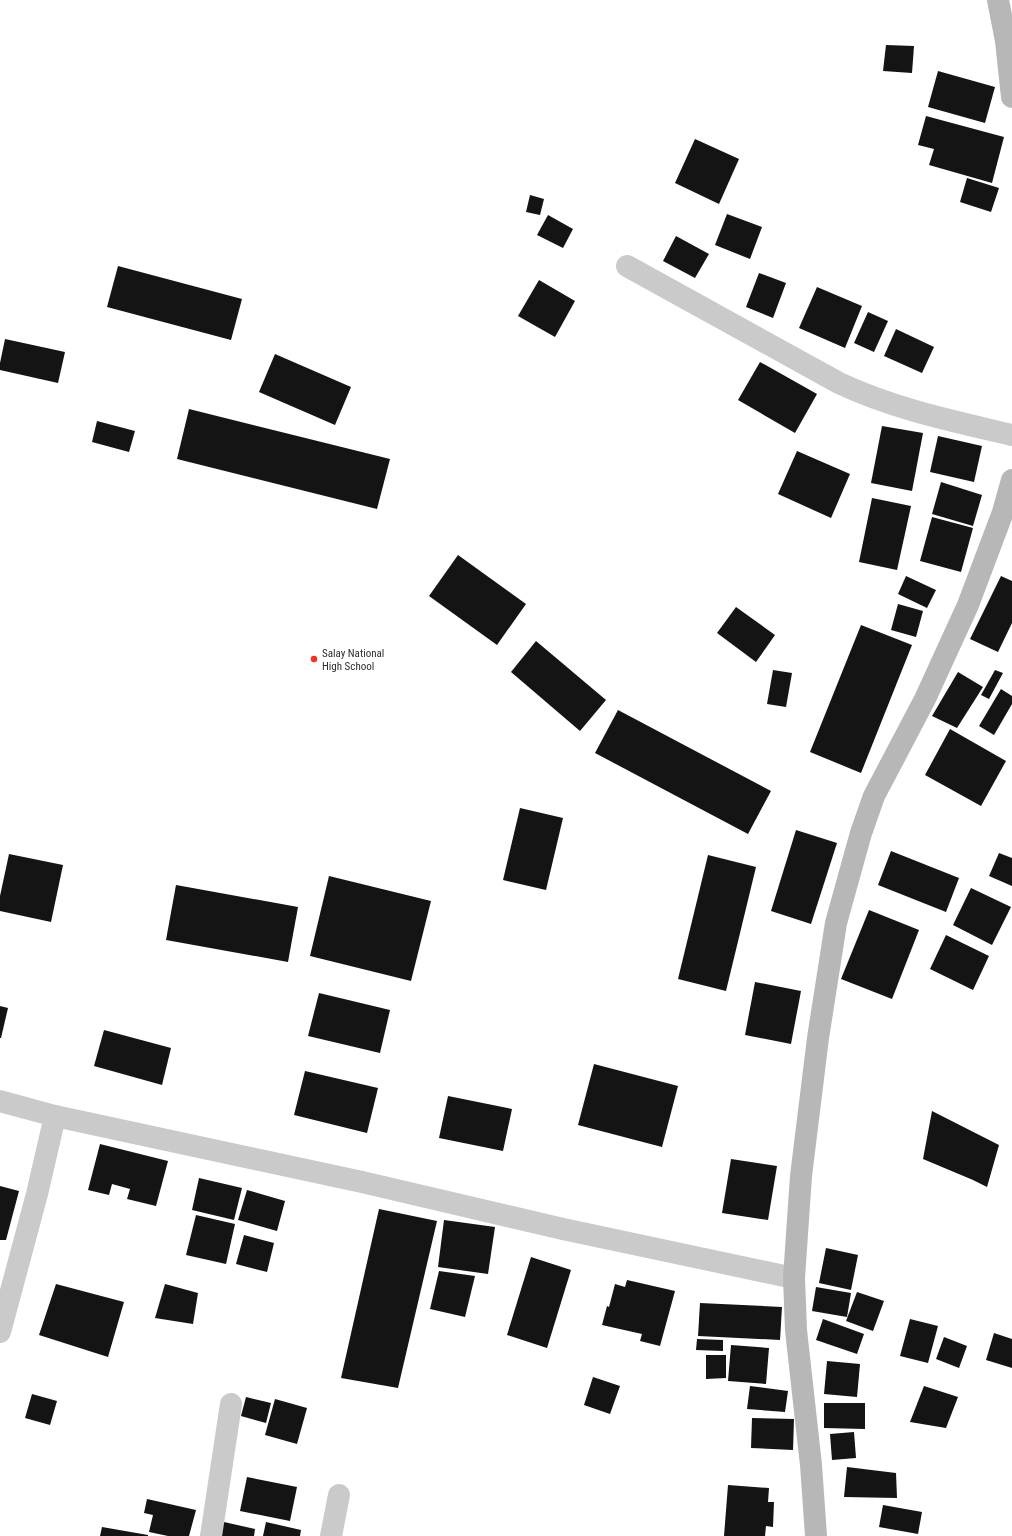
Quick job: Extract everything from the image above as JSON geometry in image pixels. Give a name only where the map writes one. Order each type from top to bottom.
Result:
[{"type":"street","points":[[998,0],[1006,41],[1012,97]]},
{"type":"street","points":[[628,266],[839,383],[862,394],[921,413],[1012,435]]},
{"type":"street","points":[[816,1536],[811,1464],[796,1330],[794,1278],[801,1176],[818,1038],[836,923],[861,833],[874,796],[925,699],[968,605],[1003,512],[1012,480]]},
{"type":"street","points":[[0,1101],[55,1116],[362,1182],[563,1229],[794,1278]]},
{"type":"street","points":[[0,1332],[37,1194],[55,1116]]},
{"type":"street","points":[[211,1536],[231,1404]]},
{"type":"street","points":[[331,1536],[339,1495]]},
{"type":"building","points":[[886,45],[914,46],[912,73],[883,71]]},
{"type":"building","points":[[938,71],[995,87],[985,123],[928,107]]},
{"type":"building","points":[[926,116],[1004,137],[992,183],[929,165],[934,149],[918,145]]},
{"type":"building","points":[[695,139],[739,159],[719,204],[675,183]]},
{"type":"building","points":[[967,178],[999,188],[991,212],[960,202]]},
{"type":"building","points":[[530,195],[544,199],[540,215],[526,212]]},
{"type":"building","points":[[727,214],[762,227],[750,259],[715,245]]},
{"type":"building","points":[[548,215],[573,229],[563,248],[537,235]]},
{"type":"building","points":[[676,236],[709,254],[695,278],[663,261]]},
{"type":"building","points":[[118,266],[242,299],[231,340],[107,307]]},
{"type":"building","points":[[759,273],[786,283],[773,318],[746,307]]},
{"type":"building","points":[[539,280],[575,301],[555,337],[518,316]]},
{"type":"building","points":[[817,287],[862,306],[845,348],[799,328]]},
{"type":"building","points":[[868,312],[888,321],[874,352],[854,343]]},
{"type":"building","points":[[896,329],[934,347],[922,373],[884,356]]},
{"type":"building","points":[[5,339],[65,352],[58,383],[0,370]]},
{"type":"building","points":[[275,354],[351,387],[335,425],[259,392]]},
{"type":"building","points":[[760,362],[817,394],[795,433],[738,400]]},
{"type":"building","points":[[189,409],[390,459],[377,509],[177,459]]},
{"type":"building","points":[[97,421],[135,431],[129,452],[92,442]]},
{"type":"building","points":[[882,426],[923,433],[912,491],[871,483]]},
{"type":"building","points":[[938,436],[982,446],[974,482],[930,472]]},
{"type":"building","points":[[797,451],[850,474],[831,518],[778,494]]},
{"type":"building","points":[[941,482],[982,495],[973,526],[932,514]]},
{"type":"building","points":[[872,498],[911,506],[897,570],[859,562]]},
{"type":"building","points":[[932,517],[973,528],[961,572],[920,561]]},
{"type":"building","points":[[458,555],[526,604],[497,645],[429,596]]},
{"type":"building","points":[[906,576],[936,590],[927,608],[898,594]]},
{"type":"building","points":[[1001,576],[1012,581],[1012,623],[998,652],[970,639]]},
{"type":"building","points":[[898,604],[923,611],[916,637],[891,630]]},
{"type":"building","points":[[736,607],[775,635],[756,662],[717,633]]},
{"type":"building","points":[[861,625],[912,645],[861,773],[810,752]]},
{"type":"building","points":[[536,641],[606,700],[580,731],[511,672]]},
{"type":"building","points":[[773,670],[792,673],[786,707],[767,704]]},
{"type":"building","points":[[995,670],[1003,673],[989,699],[981,695]]},
{"type":"building","points":[[958,672],[983,687],[957,728],[932,716]]},
{"type":"building","points":[[1001,689],[1012,696],[1012,704],[994,735],[979,726]]},
{"type":"building","points":[[618,710],[771,791],[748,834],[595,753]]},
{"type":"building","points":[[950,729],[1006,761],[981,806],[925,775]]},
{"type":"building","points":[[520,808],[563,818],[546,890],[503,880]]},
{"type":"building","points":[[796,830],[837,843],[811,924],[771,911]]},
{"type":"building","points":[[891,851],[959,878],[946,912],[878,885]]},
{"type":"building","points":[[999,853],[1012,858],[1012,886],[989,876]]},
{"type":"building","points":[[9,854],[63,865],[51,922],[0,911],[0,896]]},
{"type":"building","points":[[708,855],[756,867],[726,991],[678,979]]},
{"type":"building","points":[[329,876],[431,901],[411,981],[310,956]]},
{"type":"building","points":[[176,885],[298,907],[288,962],[166,940]]},
{"type":"building","points":[[971,888],[1011,907],[992,945],[953,925]]},
{"type":"building","points":[[869,910],[919,930],[892,999],[841,979]]},
{"type":"building","points":[[946,935],[989,956],[973,990],[930,969]]},
{"type":"building","points":[[755,982],[801,991],[791,1044],[745,1035]]},
{"type":"building","points":[[319,993],[390,1010],[380,1053],[308,1036]]},
{"type":"building","points":[[0,1006],[8,1008],[1,1038],[0,1038]]},
{"type":"building","points":[[104,1030],[171,1048],[162,1085],[94,1066]]},
{"type":"building","points":[[594,1064],[678,1086],[662,1147],[578,1125]]},
{"type":"building","points":[[305,1071],[378,1088],[367,1133],[294,1115]]},
{"type":"building","points":[[448,1096],[512,1109],[503,1151],[439,1138]]},
{"type":"building","points":[[932,1111],[999,1145],[987,1187],[923,1159]]},
{"type":"building","points":[[100,1144],[168,1161],[156,1206],[127,1199],[130,1189],[112,1184],[109,1195],[88,1190]]},
{"type":"building","points":[[731,1159],[777,1166],[768,1220],[722,1213]]},
{"type":"building","points":[[199,1178],[242,1188],[234,1220],[192,1210]]},
{"type":"building","points":[[0,1186],[19,1191],[6,1240],[0,1240]]},
{"type":"building","points":[[247,1190],[285,1201],[277,1231],[238,1220]]},
{"type":"building","points":[[379,1209],[437,1221],[398,1388],[341,1378]]},
{"type":"building","points":[[196,1215],[235,1224],[226,1264],[186,1255]]},
{"type":"building","points":[[444,1220],[495,1227],[488,1274],[438,1267]]},
{"type":"building","points":[[244,1235],[274,1243],[267,1272],[236,1264]]},
{"type":"building","points":[[826,1248],[858,1255],[851,1290],[819,1283]]},
{"type":"building","points":[[531,1257],[571,1270],[547,1348],[507,1335]]},
{"type":"building","points":[[439,1271],[475,1276],[465,1317],[430,1309]]},
{"type":"building","points":[[627,1280],[675,1291],[660,1346],[640,1341],[642,1334],[602,1325],[607,1306],[609,1307],[615,1284],[625,1287]]},
{"type":"building","points":[[56,1284],[124,1302],[108,1357],[39,1335]]},
{"type":"building","points":[[165,1284],[198,1293],[193,1324],[155,1318]]},
{"type":"building","points":[[816,1287],[851,1293],[847,1317],[812,1311]]},
{"type":"building","points":[[857,1292],[884,1301],[873,1331],[846,1321]]},
{"type":"building","points":[[700,1303],[782,1307],[780,1340],[698,1336]]},
{"type":"building","points":[[823,1319],[864,1334],[857,1354],[816,1340]]},
{"type":"building","points":[[910,1319],[938,1326],[928,1363],[900,1356]]},
{"type":"building","points":[[994,1333],[1012,1339],[1012,1368],[986,1360]]},
{"type":"building","points":[[944,1337],[967,1346],[959,1368],[936,1359]]},
{"type":"building","points":[[697,1339],[723,1340],[723,1351],[696,1350]]},
{"type":"building","points":[[731,1345],[769,1348],[766,1384],[728,1381]]},
{"type":"building","points":[[706,1355],[726,1355],[726,1378],[706,1379]]},
{"type":"building","points":[[827,1361],[860,1364],[857,1397],[824,1394]]},
{"type":"building","points":[[593,1377],[620,1386],[610,1414],[584,1405]]},
{"type":"building","points":[[750,1386],[788,1391],[785,1412],[747,1409]]},
{"type":"building","points":[[924,1386],[958,1397],[946,1428],[910,1422]]},
{"type":"building","points":[[32,1394],[57,1401],[50,1425],[25,1418]]},
{"type":"building","points":[[246,1397],[271,1403],[266,1423],[241,1416]]},
{"type":"building","points":[[275,1399],[307,1408],[297,1444],[265,1435]]},
{"type":"building","points":[[824,1403],[865,1403],[865,1429],[824,1428]]},
{"type":"building","points":[[752,1418],[794,1419],[793,1450],[751,1448]]},
{"type":"building","points":[[854,1432],[856,1458],[832,1460],[830,1434]]},
{"type":"building","points":[[847,1467],[896,1473],[897,1498],[844,1497]]},
{"type":"building","points":[[247,1477],[297,1487],[290,1521],[240,1511]]},
{"type":"building","points":[[728,1485],[769,1488],[768,1502],[774,1502],[773,1527],[766,1526],[765,1536],[724,1536]]},
{"type":"building","points":[[147,1499],[196,1510],[189,1536],[168,1536],[149,1532],[153,1515],[144,1513]]},
{"type":"building","points":[[883,1505],[922,1512],[918,1534],[879,1527]]},
{"type":"building","points":[[224,1522],[255,1529],[254,1536],[220,1536]]},
{"type":"building","points":[[266,1522],[301,1530],[300,1536],[263,1536]]},
{"type":"building","points":[[102,1527],[148,1535],[148,1536],[100,1536]]},
{"type":"place","name":"Salay National High School","points":[[314,659]]}]
